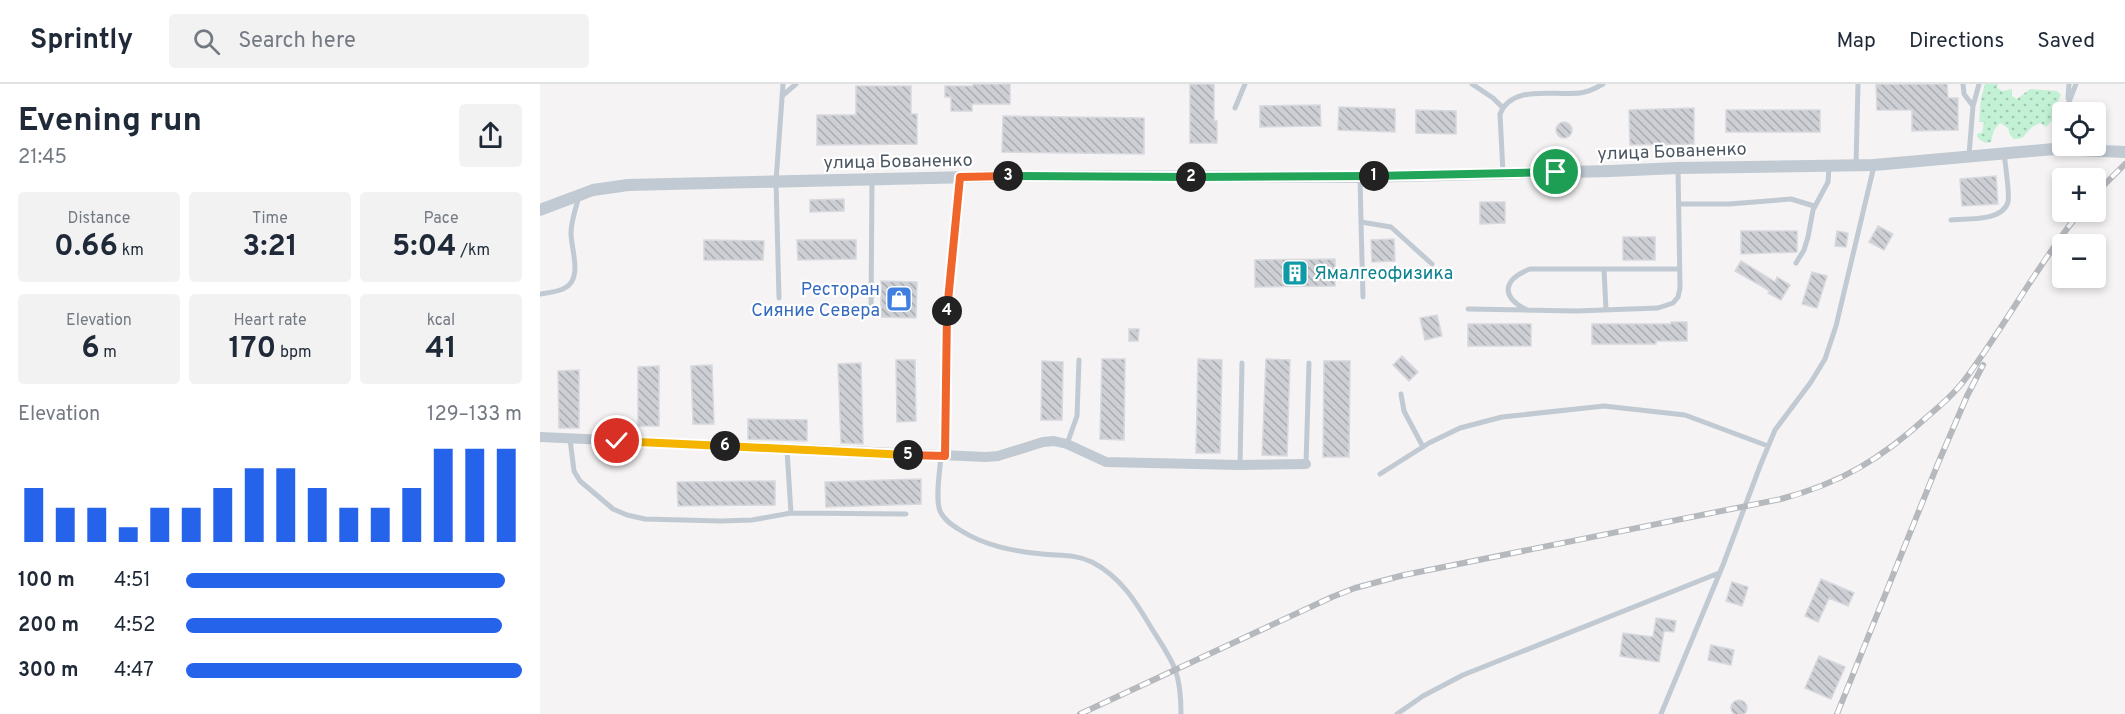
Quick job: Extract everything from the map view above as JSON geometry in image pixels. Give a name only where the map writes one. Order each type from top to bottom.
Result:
[{"type":"street","name":"улица Бованенко","points":[[540,210],[610,186],[628,185],[960,177],[1360,177],[1874,165],[2052,149]]},
{"type":"street","name":"улица Бованенко","points":[[2106,151],[2125,152]]},
{"type":"street","points":[[943,456],[947,305],[960,177]]},
{"type":"street","points":[[540,437],[943,456],[998,456],[1043,442],[1067,444],[1106,462],[1306,464]]},
{"type":"lane","points":[[779,298],[776,181],[783,84]]},
{"type":"lane","points":[[782,96],[796,84]]},
{"type":"lane","points":[[1235,108],[1245,84]]},
{"type":"lane","points":[[1472,84],[1502,107]]},
{"type":"lane","points":[[1503,174],[1499,124],[1502,107],[1509,100],[1525,92],[1580,93],[1603,84]]},
{"type":"lane","points":[[1856,165],[1858,84]]},
{"type":"lane","points":[[1963,84],[1964,94],[1973,106]]},
{"type":"lane","points":[[1969,157],[1973,106],[1979,84]]},
{"type":"lane","points":[[2067,102],[2069,84]]},
{"type":"lane","points":[[2069,102],[2076,84]]},
{"type":"lane","points":[[1951,220],[1996,215],[2002,209],[2008,201],[2004,153]]},
{"type":"lane","points":[[1661,714],[1720,573],[1768,446],[1782,418],[1811,382],[1826,358],[1836,326],[1874,165]]},
{"type":"lane","points":[[1797,263],[1808,237],[1814,206],[1828,182],[1829,166]]},
{"type":"lane","points":[[1468,309],[1606,310],[1658,308],[1674,303],[1680,288],[1678,168]]},
{"type":"lane","points":[[1360,177],[1363,297]]},
{"type":"lane","points":[[871,310],[872,179]]},
{"type":"lane","points":[[540,294],[563,289],[574,278],[571,231],[579,195]]},
{"type":"lane","points":[[1679,204],[1791,200],[1814,206]]},
{"type":"lane","points":[[1361,222],[1391,227],[1432,264]]},
{"type":"lane","points":[[1528,310],[1519,306],[1509,294],[1508,287],[1511,280],[1518,274],[1530,269],[1679,269]]},
{"type":"lane","points":[[1604,269],[1606,310]]},
{"type":"lane","points":[[1067,444],[1077,416],[1079,360]]},
{"type":"lane","points":[[1240,465],[1242,363]]},
{"type":"lane","points":[[1306,464],[1309,363]]},
{"type":"lane","points":[[1401,394],[1404,411],[1423,447]]},
{"type":"lane","points":[[1380,474],[1423,447],[1460,428],[1502,417],[1604,406],[1685,415],[1768,446]]},
{"type":"lane","points":[[570,438],[574,471],[580,482],[612,509],[627,515],[645,519],[721,521],[752,520],[791,513],[906,514]]},
{"type":"lane","points":[[787,450],[791,513]]},
{"type":"lane","points":[[943,456],[938,503],[950,524],[976,539],[1000,548],[1045,555],[1067,555],[1091,561],[1111,574],[1130,593],[1173,663],[1181,688],[1181,714]]},
{"type":"lane","points":[[1397,714],[1423,696],[1463,675],[1720,573]]},
{"type":"green space","points":[[1985,84],[1998,84],[1997,88],[2002,91],[2012,89],[2012,96],[2017,99],[2030,89],[2057,91],[2061,95],[2058,102],[2052,102],[2052,120],[2046,127],[2040,123],[2032,127],[2022,138],[2014,139],[2008,128],[2000,123],[1994,130],[1991,142],[1987,143],[1977,136],[1978,133],[1982,133],[1984,122],[1979,122]]},
{"type":"building","points":[[973,84],[1010,84],[1010,104],[972,104],[972,111],[951,111],[951,97],[945,97],[945,86],[973,86]]},
{"type":"building","points":[[1190,84],[1214,84],[1214,121],[1217,121],[1217,143],[1190,143]]},
{"type":"building","points":[[1876,84],[1947,84],[1948,98],[1958,98],[1958,130],[1912,131],[1912,110],[1877,110]]},
{"type":"building","points":[[856,86],[911,86],[911,114],[917,114],[917,144],[817,145],[817,115],[856,115]]},
{"type":"building","points":[[1320,105],[1321,126],[1260,127],[1260,106]]},
{"type":"building","points":[[1339,107],[1395,109],[1395,132],[1338,130]]},
{"type":"building","points":[[1694,108],[1694,144],[1630,145],[1629,110]]},
{"type":"building","points":[[1416,110],[1456,111],[1456,134],[1416,133]]},
{"type":"building","points":[[1726,110],[1820,110],[1820,132],[1726,132]]},
{"type":"building","points":[[1003,116],[1144,118],[1144,154],[1002,152]]},
{"type":"building","points":[[1561,122],[1567,122],[1572,130],[1570,136],[1561,138],[1556,133],[1556,127]]},
{"type":"building","points":[[1996,176],[1998,204],[1962,206],[1960,179]]},
{"type":"building","points":[[844,199],[844,211],[810,212],[810,200]]},
{"type":"building","points":[[1480,202],[1505,202],[1505,223],[1480,224]]},
{"type":"building","points":[[1878,226],[1893,234],[1884,250],[1869,242]]},
{"type":"building","points":[[1741,231],[1797,231],[1797,252],[1741,254]]},
{"type":"building","points":[[1837,231],[1848,233],[1846,247],[1835,246]]},
{"type":"building","points":[[1623,237],[1655,237],[1655,260],[1623,260]]},
{"type":"building","points":[[1394,239],[1395,261],[1372,262],[1371,240]]},
{"type":"building","points":[[704,240],[764,241],[763,260],[704,260]]},
{"type":"building","points":[[797,240],[856,240],[856,259],[798,260]]},
{"type":"building","name":"Ямалгеофизика","points":[[1335,259],[1335,286],[1255,287],[1255,260]]},
{"type":"building","points":[[1741,261],[1775,282],[1777,277],[1790,285],[1781,300],[1735,271]]},
{"type":"building","points":[[1812,272],[1827,276],[1817,308],[1802,304]]},
{"type":"building","name":"Ресторан Сияние Севера","points":[[881,281],[917,282],[916,318],[881,317]]},
{"type":"building","points":[[1437,315],[1442,336],[1425,340],[1420,318]]},
{"type":"building","points":[[1671,322],[1687,322],[1687,341],[1656,341],[1656,344],[1592,344],[1592,324],[1671,324]]},
{"type":"building","points":[[1468,324],[1531,324],[1531,346],[1468,346]]},
{"type":"building","points":[[1129,329],[1139,329],[1138,341],[1129,341]]},
{"type":"building","points":[[1402,356],[1418,372],[1409,381],[1393,365]]},
{"type":"building","points":[[1102,359],[1125,359],[1124,440],[1100,439]]},
{"type":"building","points":[[1198,359],[1222,360],[1220,453],[1196,453]]},
{"type":"building","points":[[1266,359],[1290,360],[1287,456],[1262,455]]},
{"type":"building","points":[[896,360],[915,360],[916,421],[897,422]]},
{"type":"building","points":[[1042,361],[1063,362],[1062,420],[1041,420]]},
{"type":"building","points":[[1324,361],[1350,361],[1349,457],[1323,457]]},
{"type":"building","points":[[861,363],[863,444],[841,443],[838,364]]},
{"type":"building","points":[[712,365],[714,424],[693,424],[691,366]]},
{"type":"building","points":[[659,366],[659,426],[638,426],[638,367]]},
{"type":"building","points":[[579,370],[579,428],[559,428],[558,371]]},
{"type":"building","points":[[748,419],[807,420],[807,441],[748,439]]},
{"type":"building","points":[[921,479],[921,504],[826,507],[825,482]]},
{"type":"building","points":[[775,481],[775,505],[678,506],[677,482]]},
{"type":"building","points":[[1821,579],[1854,593],[1848,606],[1829,598],[1818,622],[1805,616]]},
{"type":"building","points":[[1732,582],[1748,587],[1742,606],[1726,601]]},
{"type":"building","points":[[1656,618],[1676,621],[1674,632],[1664,631],[1659,662],[1620,656],[1623,633],[1653,637]]},
{"type":"building","points":[[1711,645],[1734,650],[1731,665],[1708,660]]},
{"type":"building","points":[[1819,656],[1845,667],[1831,699],[1805,688]]},
{"type":"building","points":[[1739,700],[1745,702],[1745,714],[1733,714],[1731,708],[1733,702]]},
{"type":"railway","points":[[2106,183],[2125,164]]},
{"type":"railway","points":[[1080,714],[1355,588],[1404,575],[1781,499],[1803,493],[1841,477],[1893,445],[1957,389],[2072,222]]},
{"type":"railway","points":[[1837,714],[1939,461],[1983,365]]},
{"type":"place","name":"Ямалгеофизика","points":[[1295,273]]},
{"type":"place","name":"Ресторан Сияние Севера","points":[[899,299]]},
{"type":"route","points":[[617,441],[945,456],[947,305],[960,177],[1360,177],[1556,172]]}]
